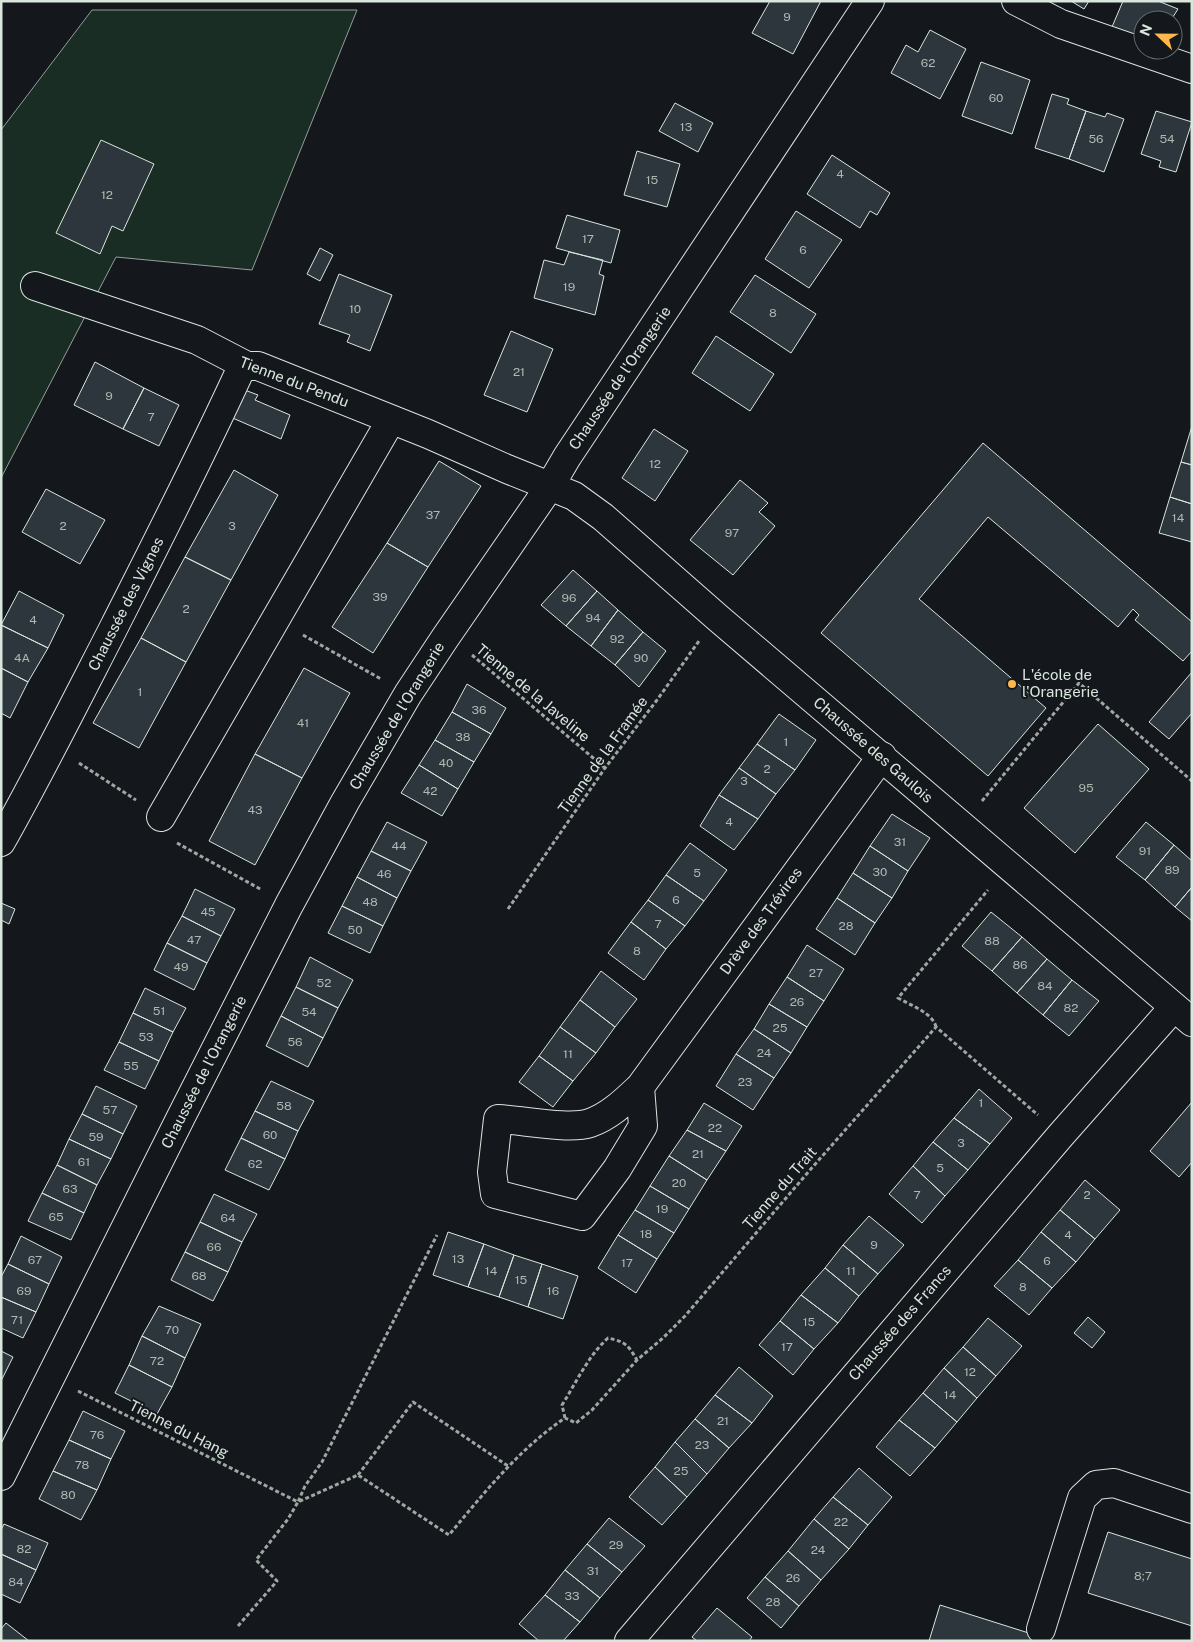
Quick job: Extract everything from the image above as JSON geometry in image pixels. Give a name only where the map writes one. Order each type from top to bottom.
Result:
[{"type":"street","name":"Chaussée de l'Orangerie","points":[[1,1476],[180,1116],[289,905],[408,694],[550,486],[567,457],[870,1]]},
{"type":"street","points":[[1016,1],[1061,24],[1192,69]]},
{"type":"street","name":"Tienne du Pendu","points":[[34,286],[197,340],[247,366],[258,366],[428,434],[507,470],[550,486]]},
{"type":"street","name":"Chaussée des Vignes","points":[[1,842],[53,746],[206,446],[240,372],[247,366]]},
{"type":"street","points":[[161,817],[391,420]]},
{"type":"street","name":"Chaussée des Gaulois","points":[[550,486],[574,496],[603,517],[718,618],[882,756],[1183,1015]]},
{"type":"street","name":"Drève des Trévires","points":[[640,1087],[644,1126],[617,1169],[582,1216],[495,1194],[492,1172],[498,1118],[564,1126],[590,1123],[620,1107],[640,1087],[882,756]]},
{"type":"street","name":"Chaussée des Francs","points":[[629,1641],[1062,1135],[1183,1015]]},
{"type":"street","points":[[1041,1629],[1082,1498],[1096,1485],[1114,1483],[1192,1509]]},
{"type":"path","name":"Tienne de la Framée","points":[[508,909],[605,768],[701,638],[718,618]]},
{"type":"path","points":[[274,619],[408,694]]},
{"type":"path","name":"Tienne de la Javeline","points":[[445,638],[478,659],[605,768]]},
{"type":"path","points":[[1002,779],[1080,683],[1192,781]]},
{"type":"path","points":[[53,746],[161,817],[176,843],[289,905]]},
{"type":"path","points":[[1009,866],[898,998],[926,1014],[935,1022],[936,1028],[1062,1135]]},
{"type":"path","name":"Tienne du Trait","points":[[565,1418],[576,1423],[592,1410],[637,1360],[685,1316],[810,1170],[936,1028]]},
{"type":"path","points":[[238,1626],[277,1581],[256,1560],[288,1520],[305,1486],[322,1462],[437,1235]]},
{"type":"path","points":[[358,1475],[449,1535],[508,1466],[548,1429],[565,1418],[562,1405],[592,1358],[608,1338],[621,1341],[629,1348],[637,1360]]},
{"type":"path","name":"Tienne du Hang","points":[[51,1376],[298,1502]]},
{"type":"path","points":[[298,1502],[358,1475],[413,1402],[508,1466]]},
{"type":"green space","points":[[92,10],[357,10],[252,270],[116,257],[1,478],[1,130]]},
{"type":"building","points":[[770,1],[821,1],[793,54],[752,33]]},
{"type":"building","points":[[1071,1],[1089,1],[1084,9]]},
{"type":"building","points":[[1123,1],[1158,1],[1178,9],[1133,10],[1133,35],[1112,27]]},
{"type":"building","points":[[930,30],[966,49],[940,99],[891,73],[906,45],[918,52]]},
{"type":"building","points":[[981,62],[1030,80],[1012,134],[962,116]]},
{"type":"building","points":[[1052,94],[1069,99],[1067,104],[1086,111],[1069,159],[1035,148]]},
{"type":"building","points":[[675,103],[713,123],[698,152],[659,131]]},
{"type":"building","points":[[1086,111],[1105,117],[1107,113],[1124,119],[1104,172],[1069,159]]},
{"type":"building","points":[[1156,111],[1192,122],[1176,172],[1159,167],[1161,161],[1141,154]]},
{"type":"building","points":[[101,140],[154,164],[123,231],[112,226],[100,254],[56,233]]},
{"type":"building","points":[[637,151],[680,164],[667,207],[624,195]]},
{"type":"building","points":[[832,155],[890,193],[877,215],[870,211],[860,228],[807,194]]},
{"type":"building","points":[[796,211],[842,240],[809,288],[765,259]]},
{"type":"building","points":[[567,215],[620,230],[611,263],[556,248]]},
{"type":"building","points":[[320,248],[333,255],[320,281],[307,274]]},
{"type":"building","points":[[569,252],[603,260],[599,274],[604,276],[595,315],[534,298],[544,260],[564,265]]},
{"type":"building","points":[[339,274],[392,295],[370,351],[347,342],[350,335],[319,324]]},
{"type":"building","points":[[755,275],[816,314],[791,353],[730,312]]},
{"type":"building","points":[[511,331],[553,349],[527,412],[484,395]]},
{"type":"building","points":[[716,336],[774,374],[750,411],[692,373]]},
{"type":"building","points":[[95,362],[144,388],[123,429],[74,405]]},
{"type":"building","points":[[144,388],[179,405],[159,446],[123,429]]},
{"type":"building","points":[[242,389],[258,395],[255,400],[290,415],[281,439],[228,416]]},
{"type":"building","points":[[1192,426],[1192,465],[1181,462]]},
{"type":"building","points":[[654,429],[688,451],[655,501],[622,478]]},
{"type":"building","points":[[983,443],[1192,622],[1192,651],[1183,661],[1135,620],[1139,615],[1133,609],[1118,627],[988,517],[919,599],[1046,708],[988,776],[821,633]]},
{"type":"building","points":[[439,461],[481,486],[428,567],[387,543]]},
{"type":"building","points":[[1181,462],[1192,465],[1192,504],[1170,497]]},
{"type":"building","points":[[234,470],[278,495],[231,580],[185,557]]},
{"type":"building","points":[[740,480],[768,503],[759,512],[775,526],[733,575],[690,540]]},
{"type":"building","points":[[46,489],[105,520],[80,564],[22,532]]},
{"type":"building","points":[[1170,497],[1192,504],[1192,542],[1159,533]]},
{"type":"building","points":[[387,543],[428,567],[373,653],[332,627]]},
{"type":"building","points":[[185,557],[231,580],[186,662],[141,638]]},
{"type":"building","points":[[573,570],[597,591],[566,626],[541,605]]},
{"type":"building","points":[[19,591],[64,615],[48,648],[1,625]]},
{"type":"building","points":[[597,591],[618,610],[591,646],[566,626]]},
{"type":"building","points":[[618,610],[643,632],[615,665],[591,646]]},
{"type":"building","points":[[1,625],[48,648],[28,682],[1,668]]},
{"type":"building","points":[[643,632],[666,651],[639,687],[615,665]]},
{"type":"building","points":[[141,638],[186,662],[139,748],[93,723]]},
{"type":"building","points":[[1,668],[28,682],[10,718],[1,713]]},
{"type":"building","points":[[304,668],[350,693],[302,778],[255,754]]},
{"type":"building","points":[[1192,672],[1192,713],[1169,739],[1149,722]]},
{"type":"building","points":[[467,684],[506,708],[491,734],[452,712]]},
{"type":"building","points":[[452,712],[491,734],[474,762],[435,740]]},
{"type":"building","points":[[779,714],[816,740],[795,770],[757,744]]},
{"type":"building","points":[[1098,724],[1149,769],[1075,853],[1024,808]]},
{"type":"building","points":[[435,740],[474,762],[458,789],[419,765]]},
{"type":"building","points":[[757,744],[795,770],[776,794],[739,768]]},
{"type":"building","points":[[255,754],[302,778],[255,865],[209,841]]},
{"type":"building","points":[[419,765],[458,789],[442,816],[401,793]]},
{"type":"building","points":[[739,768],[776,794],[758,819],[719,795]]},
{"type":"building","points":[[719,795],[758,819],[734,850],[700,826]]},
{"type":"building","points":[[892,814],[930,838],[908,871],[870,846]]},
{"type":"building","points":[[387,822],[427,842],[411,871],[371,851]]},
{"type":"building","points":[[1146,822],[1174,845],[1145,880],[1116,857]]},
{"type":"building","points":[[690,843],[727,870],[704,901],[666,875]]},
{"type":"building","points":[[1174,845],[1192,861],[1192,887],[1175,907],[1145,880]]},
{"type":"building","points":[[870,846],[908,871],[892,898],[853,873]]},
{"type":"building","points":[[371,851],[411,871],[397,898],[357,877]]},
{"type":"building","points":[[853,873],[892,898],[875,923],[837,898]]},
{"type":"building","points":[[666,875],[704,901],[685,926],[648,900]]},
{"type":"building","points":[[357,877],[397,898],[383,926],[342,906]]},
{"type":"building","points":[[1192,887],[1192,921],[1175,907]]},
{"type":"building","points":[[195,889],[235,909],[221,936],[182,916]]},
{"type":"building","points":[[837,898],[875,923],[855,955],[816,929]]},
{"type":"building","points":[[648,900],[685,926],[666,949],[631,922]]},
{"type":"building","points":[[1,903],[15,909],[9,924],[1,920]]},
{"type":"building","points":[[342,906],[383,926],[370,953],[328,933]]},
{"type":"building","points":[[991,912],[1022,937],[992,971],[962,946]]},
{"type":"building","points":[[182,916],[221,936],[207,963],[167,943]]},
{"type":"building","points":[[631,922],[666,949],[644,980],[608,953]]},
{"type":"building","points":[[1022,937],[1047,959],[1017,993],[992,971]]},
{"type":"building","points":[[167,943],[207,963],[194,990],[154,970]]},
{"type":"building","points":[[807,945],[844,969],[824,1001],[787,977]]},
{"type":"building","points":[[310,957],[353,980],[338,1008],[296,987]]},
{"type":"building","points":[[1047,959],[1072,980],[1043,1015],[1017,993]]},
{"type":"building","points":[[601,971],[637,999],[615,1027],[580,1000]]},
{"type":"building","points":[[787,977],[824,1001],[807,1027],[769,1004]]},
{"type":"building","points":[[1072,980],[1099,1001],[1069,1036],[1043,1015]]},
{"type":"building","points":[[296,987],[338,1008],[323,1038],[281,1016]]},
{"type":"building","points":[[145,988],[186,1008],[173,1032],[133,1013]]},
{"type":"building","points":[[580,1000],[615,1027],[596,1053],[560,1027]]},
{"type":"building","points":[[769,1004],[807,1027],[791,1053],[754,1029]]},
{"type":"building","points":[[133,1013],[173,1032],[159,1061],[119,1042]]},
{"type":"building","points":[[281,1016],[323,1038],[308,1067],[266,1046]]},
{"type":"building","points":[[560,1027],[596,1053],[573,1081],[539,1056]]},
{"type":"building","points":[[754,1029],[791,1053],[774,1078],[736,1054]]},
{"type":"building","points":[[119,1042],[159,1061],[145,1089],[104,1070]]},
{"type":"building","points":[[736,1054],[774,1078],[753,1110],[716,1086]]},
{"type":"building","points":[[539,1056],[573,1081],[553,1107],[519,1082]]},
{"type":"building","points":[[271,1081],[314,1101],[298,1131],[255,1111]]},
{"type":"building","points":[[96,1086],[137,1106],[123,1134],[82,1114]]},
{"type":"building","points":[[979,1089],[1012,1118],[990,1144],[954,1118]]},
{"type":"building","points":[[1192,1102],[1192,1162],[1179,1177],[1150,1151]]},
{"type":"building","points":[[704,1103],[742,1126],[726,1151],[687,1130]]},
{"type":"building","points":[[255,1111],[298,1131],[285,1159],[241,1138]]},
{"type":"building","points":[[82,1114],[123,1134],[111,1159],[69,1139]]},
{"type":"building","points":[[954,1118],[990,1144],[968,1170],[933,1142]]},
{"type":"building","points":[[687,1130],[726,1151],[707,1180],[669,1156]]},
{"type":"building","points":[[241,1138],[285,1159],[269,1190],[225,1170]]},
{"type":"building","points":[[69,1139],[111,1159],[97,1185],[57,1165]]},
{"type":"building","points":[[933,1142],[968,1170],[945,1196],[913,1166]]},
{"type":"building","points":[[669,1156],[707,1180],[689,1209],[650,1186]]},
{"type":"building","points":[[57,1165],[97,1185],[84,1213],[42,1193]]},
{"type":"building","points":[[913,1166],[945,1196],[922,1223],[889,1194]]},
{"type":"building","points":[[1085,1180],[1120,1210],[1095,1239],[1060,1210]]},
{"type":"building","points":[[650,1186],[689,1209],[674,1233],[635,1210]]},
{"type":"building","points":[[42,1193],[84,1213],[71,1240],[28,1221]]},
{"type":"building","points":[[214,1194],[257,1214],[242,1242],[200,1222]]},
{"type":"building","points":[[635,1210],[674,1233],[657,1259],[618,1235]]},
{"type":"building","points":[[1060,1210],[1095,1239],[1076,1262],[1041,1232]]},
{"type":"building","points":[[869,1216],[904,1245],[878,1274],[843,1245]]},
{"type":"building","points":[[200,1222],[242,1242],[228,1272],[185,1252]]},
{"type":"building","points":[[448,1232],[484,1244],[468,1287],[433,1275]]},
{"type":"building","points":[[1041,1232],[1076,1262],[1052,1288],[1018,1260]]},
{"type":"building","points":[[618,1235],[657,1259],[636,1293],[598,1268]]},
{"type":"building","points":[[21,1236],[62,1257],[49,1284],[8,1264]]},
{"type":"building","points":[[484,1244],[514,1255],[499,1297],[468,1287]]},
{"type":"building","points":[[843,1245],[878,1274],[859,1296],[825,1268]]},
{"type":"building","points":[[185,1252],[228,1272],[213,1301],[171,1280]]},
{"type":"building","points":[[514,1255],[542,1264],[528,1307],[499,1297]]},
{"type":"building","points":[[1018,1260],[1052,1288],[1029,1315],[994,1286]]},
{"type":"building","points":[[8,1264],[49,1284],[36,1312],[1,1297],[1,1277]]},
{"type":"building","points":[[542,1264],[578,1276],[563,1319],[528,1307]]},
{"type":"building","points":[[825,1268],[859,1296],[838,1323],[801,1295]]},
{"type":"building","points":[[801,1295],[838,1323],[814,1349],[780,1321]]},
{"type":"building","points":[[1,1297],[36,1312],[23,1338],[1,1328]]},
{"type":"building","points":[[159,1306],[201,1324],[185,1358],[142,1336]]},
{"type":"building","points":[[1088,1317],[1105,1332],[1092,1348],[1074,1333]]},
{"type":"building","points":[[988,1318],[1022,1346],[996,1376],[963,1347]]},
{"type":"building","points":[[780,1321],[814,1349],[793,1375],[759,1345]]},
{"type":"building","points":[[142,1336],[185,1358],[172,1387],[129,1365]]},
{"type":"building","points":[[963,1347],[996,1376],[977,1398],[944,1368]]},
{"type":"building","points":[[1,1351],[13,1357],[1,1381]]},
{"type":"building","points":[[129,1365],[172,1387],[157,1414],[115,1393]]},
{"type":"building","points":[[739,1367],[773,1396],[752,1423],[715,1395]]},
{"type":"building","points":[[944,1368],[977,1398],[957,1422],[923,1393]]},
{"type":"building","points":[[923,1393],[957,1422],[935,1448],[899,1420]]},
{"type":"building","points":[[715,1395],[752,1423],[729,1448],[695,1419]]},
{"type":"building","points":[[83,1411],[125,1431],[111,1459],[69,1440]]},
{"type":"building","points":[[695,1419],[729,1448],[707,1474],[675,1442]]},
{"type":"building","points":[[899,1420],[935,1448],[910,1476],[876,1447]]},
{"type":"building","points":[[69,1440],[111,1459],[97,1490],[53,1471]]},
{"type":"building","points":[[675,1442],[707,1474],[687,1497],[655,1467]]},
{"type":"building","points":[[655,1467],[687,1497],[662,1525],[629,1497]]},
{"type":"building","points":[[859,1468],[892,1497],[868,1525],[833,1497]]},
{"type":"building","points":[[53,1471],[97,1490],[81,1520],[39,1499]]},
{"type":"building","points":[[833,1497],[868,1525],[849,1549],[814,1519]]},
{"type":"building","points":[[609,1518],[645,1546],[622,1572],[587,1544]]},
{"type":"building","points":[[814,1519],[849,1549],[821,1580],[788,1551]]},
{"type":"building","points":[[4,1524],[48,1543],[36,1570],[1,1554],[1,1530]]},
{"type":"building","points":[[1108,1532],[1192,1559],[1192,1626],[1088,1593]]},
{"type":"building","points":[[587,1544],[622,1572],[600,1598],[565,1570]]},
{"type":"building","points":[[788,1551],[821,1580],[799,1606],[765,1577]]},
{"type":"building","points":[[1,1554],[36,1570],[20,1603],[1,1594]]},
{"type":"building","points":[[565,1570],[600,1598],[580,1622],[545,1595]]},
{"type":"building","points":[[765,1577],[799,1606],[781,1628],[747,1598]]},
{"type":"building","points":[[545,1595],[580,1622],[563,1641],[539,1641],[519,1624]]},
{"type":"building","points":[[940,1605],[1054,1641],[929,1641]]},
{"type":"building","points":[[717,1608],[752,1637],[749,1641],[697,1641],[692,1637]]},
{"type":"building","points":[[6,1623],[29,1641],[1,1641],[1,1629]]},
{"type":"place","name":"L'école de l'Orangerie","points":[[1012,684]]}]
